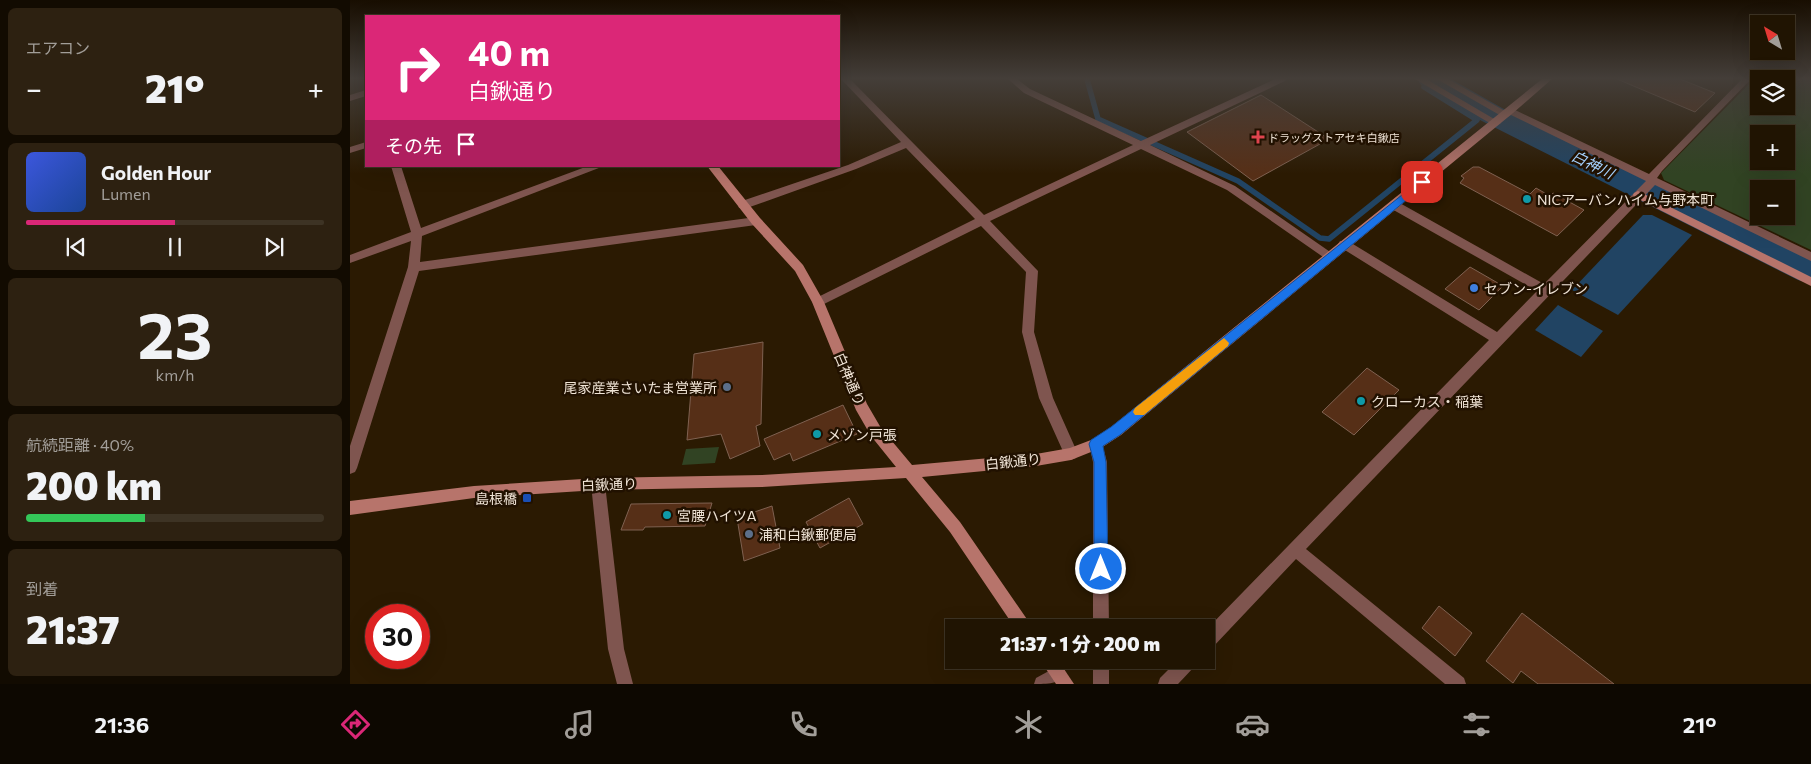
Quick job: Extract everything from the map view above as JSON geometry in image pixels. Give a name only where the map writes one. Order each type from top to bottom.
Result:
[{"type":"street","points":[[876,111],[1032,271],[1028,332],[1046,398],[1071,454]]},
{"type":"street","points":[[1070,111],[1231,188],[1330,256]]},
{"type":"street","points":[[818,302],[983,220],[1214,111]]},
{"type":"street","points":[[1490,111],[1645,188],[1811,282]]},
{"type":"street","points":[[1493,111],[1503,117]]},
{"type":"street","name":"白鍬通り","points":[[350,508],[474,492],[598,484],[762,481],[909,472],[1036,460],[1071,454],[1096,444],[1116,431],[1510,111]]},
{"type":"street","points":[[1215,633],[1544,290],[1645,188],[1658,169],[1715,111]]},
{"type":"street","points":[[743,205],[852,167],[908,143]]},
{"type":"street","points":[[350,150],[365,145]]},
{"type":"street","points":[[350,468],[414,267],[417,234],[396,167]]},
{"type":"street","points":[[350,259],[596,167]]},
{"type":"street","name":"白神通り","points":[[713,167],[756,221],[799,268],[818,302],[861,406],[876,432],[955,527],[1019,619]]},
{"type":"street","points":[[1645,188],[1811,257]]},
{"type":"street","points":[[1394,204],[1544,290]]},
{"type":"street","points":[[414,267],[756,221]]},
{"type":"street","points":[[1344,244],[1498,339]]},
{"type":"street","points":[[1096,444],[1100,462],[1101,619]]},
{"type":"street","points":[[598,484],[616,649],[625,684]]},
{"type":"street","points":[[1296,550],[1458,684]]},
{"type":"street","points":[[1101,669],[1102,684]]},
{"type":"street","points":[[1166,684],[1180,669]]},
{"type":"street","points":[[1042,684],[1062,679]]},
{"type":"green space","points":[[1722,111],[1750,111],[1750,115],[1795,115],[1795,111],[1811,111],[1811,250],[1758,225],[1795,225],[1795,180],[1750,180],[1750,221],[1664,180],[1661,173]]},
{"type":"green space","points":[[719,447],[715,463],[682,465],[686,449]]},
{"type":"water","points":[[1643,215],[1652,215],[1692,235],[1618,315],[1572,290]]},
{"type":"water","points":[[1558,305],[1603,331],[1581,357],[1535,330]]},
{"type":"building","points":[[1229,111],[1286,111],[1329,139],[1253,181],[1187,132]]},
{"type":"building","name":"NICアーバンハイム与野本町","points":[[1473,167],[1479,167],[1530,194],[1536,188],[1550,196],[1553,193],[1584,210],[1557,236],[1460,183],[1464,178],[1461,176]]},
{"type":"building","name":"セブン-イレブン","points":[[1470,267],[1503,286],[1479,310],[1445,289]]},
{"type":"building","points":[[763,342],[761,424],[756,426],[760,446],[730,459],[721,434],[687,440],[694,354]]},
{"type":"building","name":"クローカス・稲葉","points":[[1367,368],[1399,390],[1354,435],[1322,412]]},
{"type":"building","name":"メゾン戸張","points":[[843,405],[857,434],[793,461],[790,453],[774,460],[764,439]]},
{"type":"building","points":[[849,498],[863,524],[820,548],[806,522]]},
{"type":"building","name":"宮腰ハイツA","points":[[712,503],[705,526],[645,527],[643,530],[621,530],[631,504]]},
{"type":"building","points":[[772,506],[780,548],[744,561],[737,518]]},
{"type":"building","points":[[1439,606],[1472,633],[1455,656],[1422,628]]},
{"type":"building","points":[[1522,613],[1614,684],[1538,684],[1521,671],[1513,683],[1486,661]]},
{"type":"waterway","points":[[1096,111],[1098,119],[1238,181],[1320,238],[1329,239],[1477,120],[1462,111]]},
{"type":"waterway","name":"白神川","points":[[1486,111],[1811,271]]},
{"type":"slow traffic","points":[[1139,412],[1224,343]]},
{"type":"place","name":"ドラッグストアセキ白鍬店","points":[[1258,137]]},
{"type":"place","name":"NICアーバンハイム与野本町","points":[[1527,199]]},
{"type":"place","name":"セブン-イレブン","points":[[1474,288]]},
{"type":"place","name":"尾家産業さいたま営業所","points":[[727,387]]},
{"type":"place","name":"クローカス・稲葉","points":[[1361,401]]},
{"type":"place","name":"メゾン戸張","points":[[817,434]]},
{"type":"place","name":"島根橋","points":[[527,498]]},
{"type":"place","name":"宮腰ハイツA","points":[[667,515]]},
{"type":"place","name":"浦和白鍬郵便局","points":[[749,534]]},
{"type":"route","points":[[1101,569],[1100,462],[1096,444],[1116,431],[1422,182]]}]
